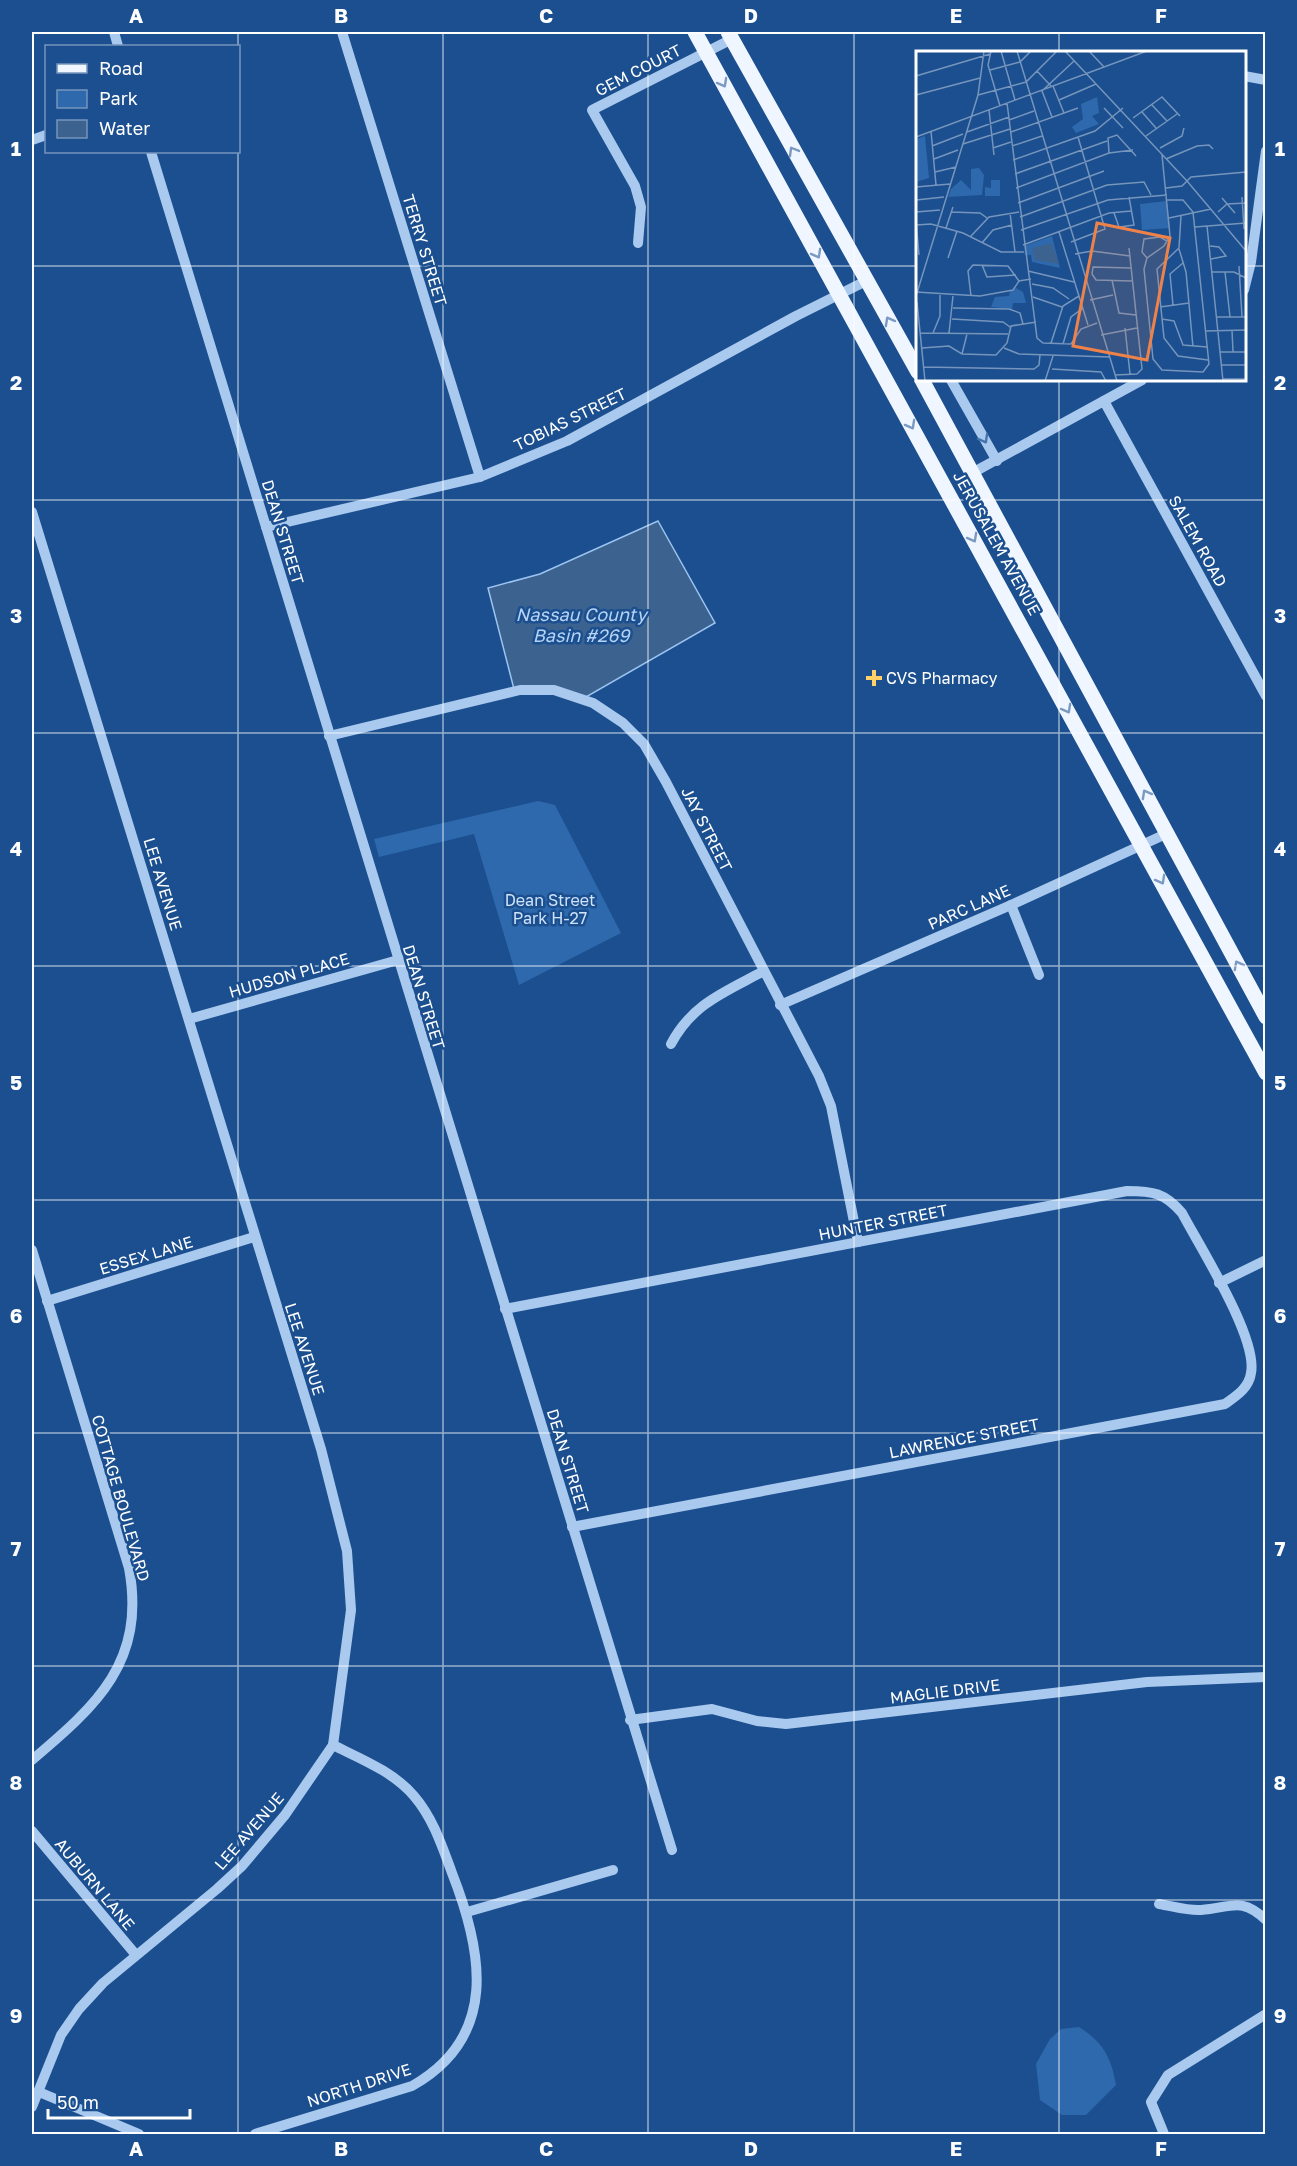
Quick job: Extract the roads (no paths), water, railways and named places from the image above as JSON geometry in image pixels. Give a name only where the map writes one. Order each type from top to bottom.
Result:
[{"type":"main road","name":"JERUSALEM AVENUE","points":[[695,32],[1266,1073]]},
{"type":"main road","points":[[730,35],[916,368]]},
{"type":"main road","name":"JERUSALEM AVENUE","points":[[923,381],[974,472],[1034,591],[1168,833],[1266,1017]]},
{"type":"street","name":"TERRY STREET","points":[[342,32],[480,477]]},
{"type":"street","name":"GEM COURT","points":[[638,243],[641,207],[635,186],[592,110],[706,52],[730,35]]},
{"type":"street","points":[[1246,76],[1266,80]]},
{"type":"street","points":[[1246,285],[1266,151]]},
{"type":"street","name":"DEAN STREET","points":[[151,153],[630,1720],[672,1850]]},
{"type":"street","name":"TOBIAS STREET","points":[[266,527],[480,477],[567,441],[796,316],[866,281]]},
{"type":"street","points":[[952,381],[997,461]]},
{"type":"street","points":[[974,472],[1140,381]]},
{"type":"street","name":"SALEM ROAD","points":[[1104,401],[1266,696]]},
{"type":"street","name":"LEE AVENUE","points":[[32,512],[321,1449],[347,1551],[351,1610],[333,1745],[285,1815],[242,1866],[103,1983],[79,2009],[61,2035],[32,2107]]},
{"type":"street","points":[[1254,675],[1266,669]]},
{"type":"street","name":"JAY STREET","points":[[329,736],[520,690],[554,690],[593,703],[623,723],[644,744],[762,972],[819,1076],[831,1106],[858,1242]]},
{"type":"street","name":"PARC LANE","points":[[780,1005],[1011,905],[1168,833]]},
{"type":"street","points":[[1011,905],[1039,975]]},
{"type":"street","name":"HUDSON PLACE","points":[[189,1019],[398,960]]},
{"type":"street","points":[[671,1044],[677,1032],[700,1005],[762,972]]},
{"type":"street","name":"HUNTER STREET","points":[[505,1309],[1127,1191],[1152,1191],[1171,1199],[1182,1213],[1219,1283]]},
{"type":"street","name":"ESSEX LANE","points":[[47,1301],[254,1237]]},
{"type":"street","name":"COTTAGE BOULEVARD","points":[[32,1250],[129,1568],[133,1592],[132,1617],[122,1658],[101,1696],[78,1720],[32,1760]]},
{"type":"street","points":[[1219,1283],[1266,1260]]},
{"type":"street","name":"LAWRENCE STREET","points":[[572,1527],[1225,1404],[1244,1390],[1252,1373],[1244,1329],[1219,1283]]},
{"type":"street","name":"MAGLIE DRIVE","points":[[630,1720],[712,1709],[757,1721],[786,1724],[1147,1682],[1266,1677]]},
{"type":"street","name":"NORTH DRIVE","points":[[255,2134],[412,2086],[432,2075],[453,2055],[464,2038],[477,1999],[478,1972],[467,1912],[436,1830],[413,1795],[382,1770],[333,1745]]},
{"type":"street","name":"AUBURN LANE","points":[[32,1831],[136,1956]]},
{"type":"street","points":[[467,1912],[613,1870]]},
{"type":"street","points":[[1159,1904],[1199,1911],[1240,1904],[1252,1909],[1266,1920]]},
{"type":"street","points":[[1164,2134],[1151,2102],[1168,2074],[1266,2014]]},
{"type":"street","points":[[39,2092],[139,2134]]},
{"type":"water","name":"Nassau County Basin #269","points":[[658,521],[715,623],[586,697],[514,689],[488,588],[540,574]]},
{"type":"place","name":"CVS Pharmacy","points":[[874,678]]},
{"type":"park label","name":"Dean Street Park H-27","points":[[550,909]]}]
